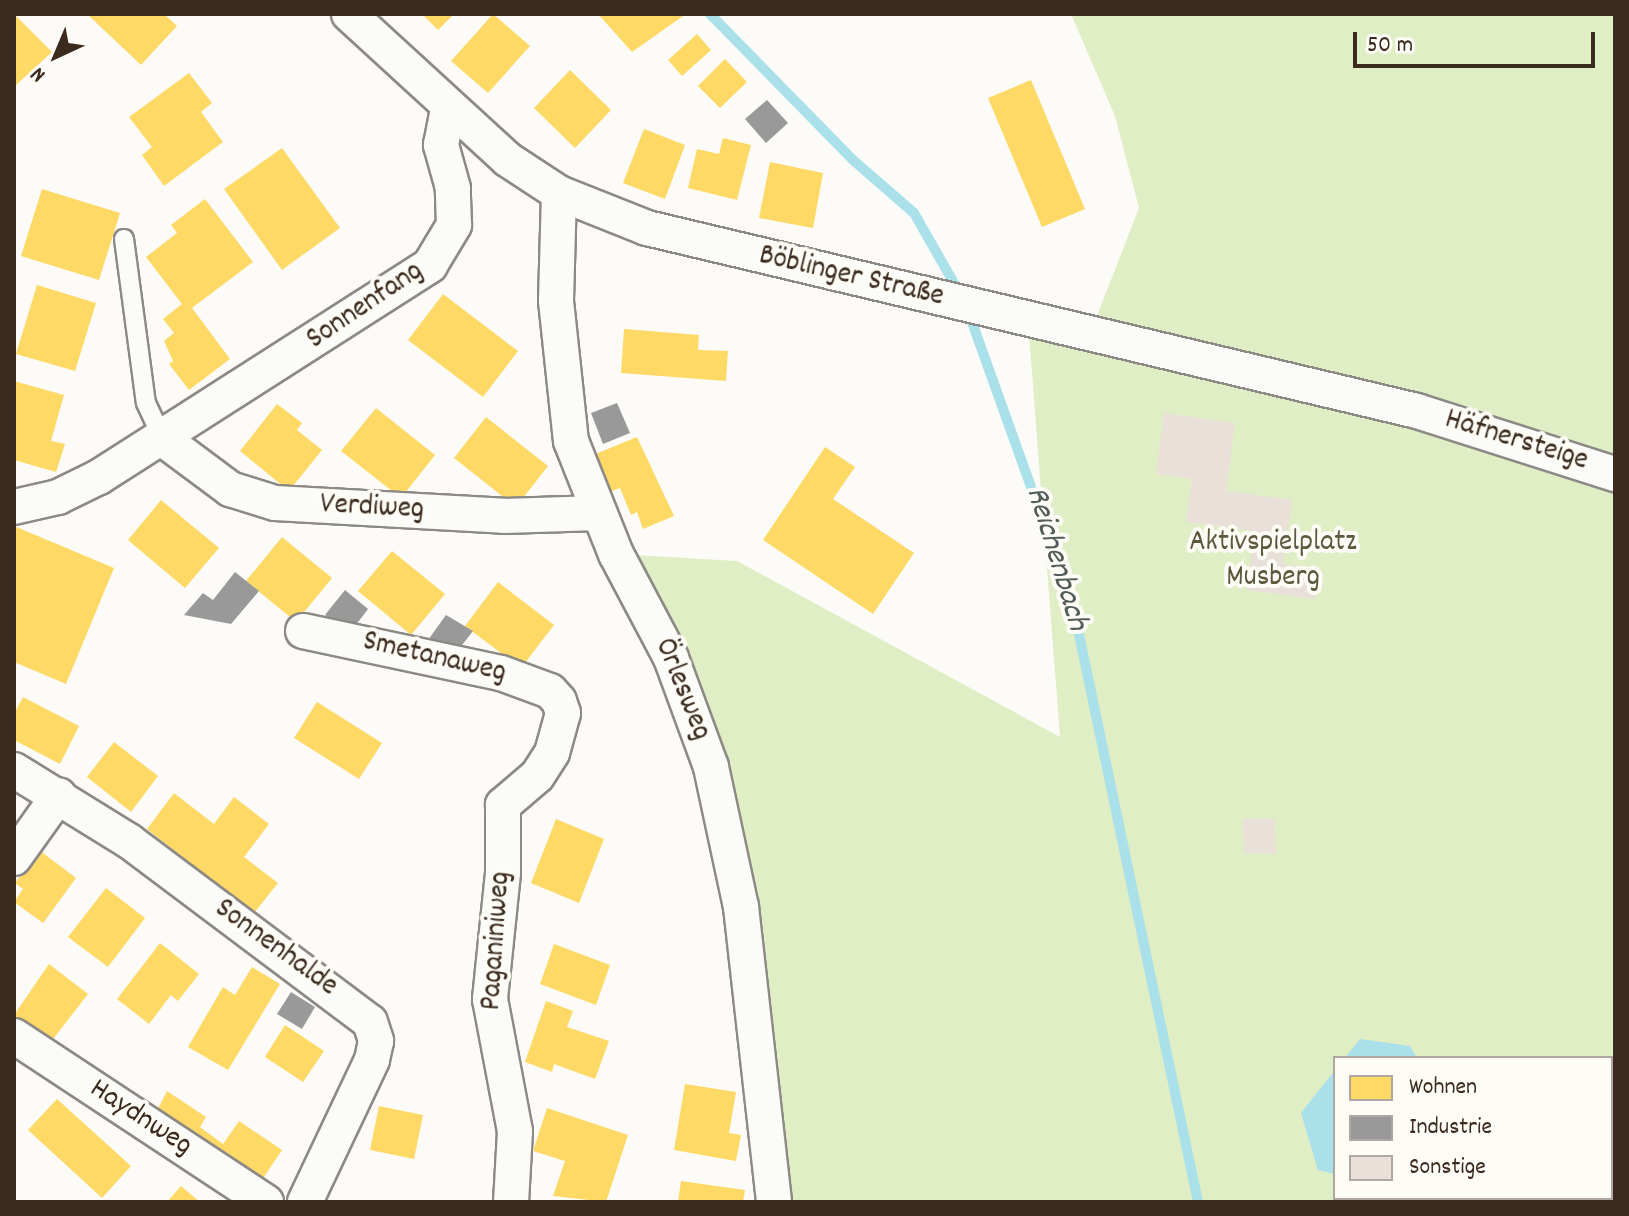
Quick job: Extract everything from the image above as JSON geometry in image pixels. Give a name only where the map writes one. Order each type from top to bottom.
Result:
[{"type":"street","name":"Böblinger Straße","points":[[349,14],[448,110],[507,159],[559,193],[693,241],[1417,411]]},
{"type":"street","name":"Sonnenfang","points":[[14,507],[80,487],[163,439],[430,265],[454,225],[453,188],[441,145],[448,110]]},
{"type":"street","name":"Örlesweg","points":[[559,193],[556,301],[565,410],[571,441],[599,513],[671,658],[711,767],[741,907],[774,1202]]},
{"type":"street","name":"Häfnersteige","points":[[1417,411],[1615,474]]},
{"type":"street","name":"Verdiweg","points":[[163,439],[230,489],[275,503],[515,517],[599,513]]},
{"type":"street","name":"Smetanaweg","points":[[303,631],[501,673],[550,691],[559,701]]},
{"type":"street","name":"Paganiniweg","points":[[511,1202],[515,1131],[490,999],[503,873],[503,805],[537,776],[552,753],[563,713],[559,701]]},
{"type":"street","name":"Sonnenhalde","points":[[14,770],[129,841],[370,1022],[376,1041],[372,1060],[305,1202]]},
{"type":"street","points":[[14,858],[59,795]]},
{"type":"street","name":"Haydnweg","points":[[14,1036],[266,1202]]},
{"type":"lane","points":[[124,239],[146,403],[163,439]]},
{"type":"green space","name":"Aktivspielplatz Musberg","points":[[1071,14],[1615,14],[1615,1202],[774,1202],[732,851],[616,554],[737,561],[1060,737],[1028,321],[1097,316],[1139,208],[1115,116]]},
{"type":"water","points":[[1360,1039],[1410,1046],[1416,1056],[1347,1056]]},
{"type":"water","points":[[1333,1073],[1333,1174],[1318,1170],[1301,1113]]},
{"type":"building: Wohnen","points":[[14,14],[52,52],[14,87]]},
{"type":"building: Wohnen","points":[[87,14],[164,14],[177,26],[141,65]]},
{"type":"building: Wohnen","points":[[422,14],[454,14],[438,30]]},
{"type":"building: Wohnen","points":[[493,14],[530,46],[488,93],[451,61]]},
{"type":"building: Wohnen","points":[[598,14],[686,14],[632,52]]},
{"type":"building: Wohnen","points":[[697,34],[711,50],[682,76],[668,60]]},
{"type":"building: Wohnen","points":[[725,59],[747,82],[720,108],[698,86]]},
{"type":"building: Wohnen","points":[[570,70],[611,110],[575,148],[534,108]]},
{"type":"building: Wohnen","points":[[189,73],[212,103],[201,112],[223,142],[164,186],[142,155],[152,147],[129,117]]},
{"type":"building: Wohnen","points":[[1031,80],[1085,209],[1042,227],[988,98]]},
{"type":"building: Wohnen","points":[[644,129],[685,145],[665,199],[623,183]]},
{"type":"building: Wohnen","points":[[723,138],[751,145],[737,200],[688,188],[697,149],[719,154]]},
{"type":"building: Wohnen","points":[[282,148],[340,228],[282,270],[224,189]]},
{"type":"building: Wohnen","points":[[770,162],[823,173],[813,228],[759,218]]},
{"type":"building: Wohnen","points":[[42,189],[120,213],[99,280],[21,256]]},
{"type":"building: Wohnen","points":[[205,199],[253,262],[192,308],[230,359],[189,390],[169,364],[173,361],[164,341],[174,333],[163,319],[182,304],[146,257],[177,233],[171,225]]},
{"type":"building: Wohnen","points":[[37,285],[96,303],[75,371],[16,354]]},
{"type":"building: Wohnen","points":[[443,294],[518,351],[483,397],[408,340]]},
{"type":"building: Wohnen","points":[[624,329],[699,335],[698,350],[728,351],[726,381],[621,373]]},
{"type":"building: Wohnen","points":[[14,381],[64,395],[51,441],[65,444],[56,472],[14,460]]},
{"type":"building: Wohnen","points":[[277,404],[302,423],[297,430],[322,450],[289,491],[240,451]]},
{"type":"building: Wohnen","points":[[376,408],[435,455],[401,498],[341,451]]},
{"type":"building: Wohnen","points":[[486,417],[548,466],[516,507],[454,458]]},
{"type":"building: Wohnen","points":[[637,437],[674,516],[643,529],[637,512],[631,515],[620,488],[609,492],[593,455]]},
{"type":"building: Wohnen","points":[[825,447],[855,467],[833,499],[914,553],[873,614],[763,540]]},
{"type":"building: Wohnen","points":[[161,500],[219,548],[185,588],[128,540]]},
{"type":"building: Wohnen","points":[[14,526],[114,568],[66,684],[14,662]]},
{"type":"building: Wohnen","points":[[282,537],[332,578],[296,622],[246,581]]},
{"type":"building: Wohnen","points":[[392,551],[445,594],[411,635],[358,591]]},
{"type":"building: Wohnen","points":[[498,582],[554,625],[521,668],[465,626]]},
{"type":"building: Wohnen","points":[[23,697],[79,726],[60,764],[14,740],[14,714]]},
{"type":"building: Wohnen","points":[[317,702],[382,743],[359,779],[294,738]]},
{"type":"building: Wohnen","points":[[114,742],[158,776],[131,812],[87,777]]},
{"type":"building: Wohnen","points":[[174,793],[214,824],[234,797],[269,824],[244,857],[278,883],[254,913],[147,829]]},
{"type":"building: Wohnen","points":[[556,819],[604,839],[579,903],[531,883]]},
{"type":"building: Wohnen","points":[[39,850],[76,878],[43,923],[14,902],[23,889],[15,883]]},
{"type":"building: Wohnen","points":[[106,888],[145,918],[108,967],[68,937]]},
{"type":"building: Wohnen","points":[[160,943],[199,974],[178,1001],[171,995],[149,1024],[117,999]]},
{"type":"building: Wohnen","points":[[554,944],[610,965],[596,1005],[540,984]]},
{"type":"building: Wohnen","points":[[49,964],[88,994],[50,1043],[14,1015]]},
{"type":"building: Wohnen","points":[[252,967],[280,984],[228,1070],[188,1047],[223,987],[235,995]]},
{"type":"building: Wohnen","points":[[546,1001],[573,1011],[567,1027],[609,1041],[595,1079],[554,1064],[552,1072],[525,1062]]},
{"type":"building: Wohnen","points":[[285,1025],[324,1051],[303,1082],[265,1057]]},
{"type":"building: Wohnen","points":[[685,1084],[736,1092],[729,1133],[741,1135],[736,1161],[674,1150]]},
{"type":"building: Wohnen","points":[[167,1091],[206,1117],[200,1127],[223,1144],[239,1121],[282,1150],[256,1189],[153,1118]]},
{"type":"building: Wohnen","points":[[57,1099],[131,1166],[102,1198],[28,1130]]},
{"type":"building: Wohnen","points":[[379,1106],[423,1115],[414,1159],[370,1150]]},
{"type":"building: Wohnen","points":[[547,1108],[628,1135],[606,1202],[553,1196],[565,1161],[533,1151]]},
{"type":"building: Wohnen","points":[[681,1181],[745,1190],[743,1202],[678,1202]]},
{"type":"building: Wohnen","points":[[181,1186],[200,1202],[167,1202]]},
{"type":"building: Industrie","points":[[767,100],[788,123],[766,143],[745,119]]},
{"type":"building: Industrie","points":[[617,403],[630,433],[603,444],[591,413]]},
{"type":"building: Industrie","points":[[235,572],[259,591],[231,624],[184,615],[203,593],[213,600]]},
{"type":"building: Industrie","points":[[345,590],[368,609],[349,634],[325,615]]},
{"type":"building: Industrie","points":[[446,615],[473,631],[452,658],[428,640]]},
{"type":"building: Industrie","points":[[291,992],[315,1007],[302,1029],[277,1014]]},
{"type":"building: Sonstige","points":[[1164,413],[1235,423],[1226,491],[1292,500],[1283,564],[1319,569],[1315,599],[1247,590],[1255,531],[1186,522],[1192,479],[1156,474]]},
{"type":"building: Sonstige","points":[[1243,819],[1274,819],[1276,854],[1244,853]]},
{"type":"waterway","name":"Reichenbach","points":[[710,14],[853,160],[914,213],[962,297]]},
{"type":"waterway","name":"Reichenbach","points":[[968,311],[1072,601],[1198,1202]]}]
